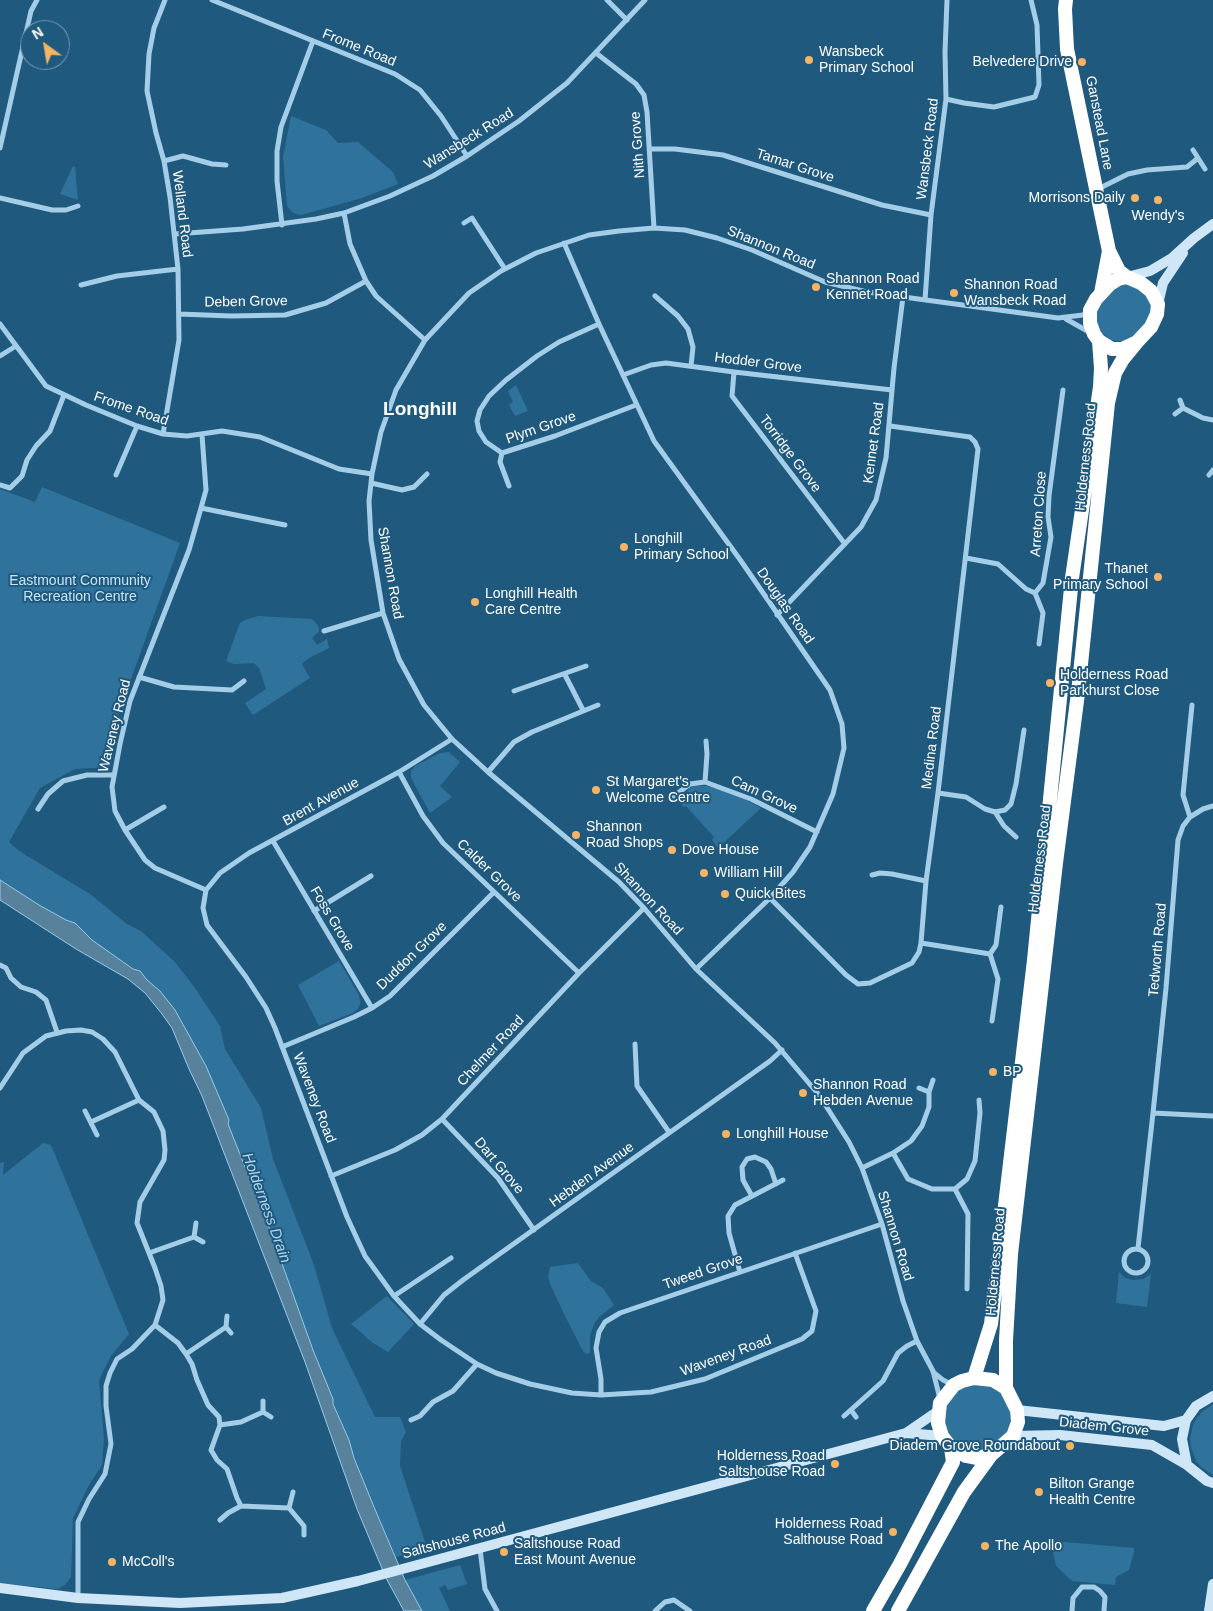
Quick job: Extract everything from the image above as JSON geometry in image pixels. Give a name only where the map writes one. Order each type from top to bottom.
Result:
[{"type":"highway","name":"Ganstead Lane","points":[[1066,0],[1067,49],[1109,251],[1120,271],[1128,277]]},
{"type":"highway","name":"Ganstead Lane","points":[[1101,293],[1109,251]]},
{"type":"highway","points":[[1128,277],[1136,279],[1148,288],[1158,304],[1155,319],[1151,327],[1137,342],[1118,350],[1108,347],[1098,340],[1090,323],[1089,314],[1092,305],[1101,293],[1112,282],[1128,277]]},
{"type":"highway","name":"Holderness Road","points":[[974,1378],[991,1324],[1032,969],[1072,578],[1100,387],[1101,368],[1098,340]]},
{"type":"highway","name":"Holderness Road","points":[[1006,1388],[1006,1340],[1011,1254],[1056,863],[1078,693],[1108,403],[1115,373],[1123,359],[1137,342]]},
{"type":"highway","points":[[898,1611],[964,1492],[991,1456],[1014,1436],[1018,1422],[1018,1410],[1006,1388],[993,1380],[974,1378],[962,1381],[954,1385],[939,1407],[938,1423],[942,1436],[951,1448],[966,1456],[976,1458],[991,1456]]},
{"type":"highway","points":[[873,1611],[905,1555],[953,1462],[951,1448]]},
{"type":"main road","points":[[1128,277],[1145,272],[1172,258],[1213,224]]},
{"type":"main road","points":[[1158,304],[1165,278],[1194,238]]},
{"type":"main road","points":[[1187,1465],[1182,1439],[1186,1420],[1196,1406],[1212,1396]]},
{"type":"main road","name":"Saltshouse Road","points":[[906,1432],[939,1407]]},
{"type":"main road","name":"Diadem Grove","points":[[1018,1410],[1164,1426],[1186,1420]]},
{"type":"main road","name":"Saltshouse Road","points":[[0,1588],[78,1598],[180,1603],[282,1598],[358,1582],[906,1432],[942,1436]]},
{"type":"main road","name":"Diadem Grove","points":[[1014,1436],[1060,1435],[1152,1445],[1187,1465],[1210,1482]]},
{"type":"main road","points":[[1210,1482],[1213,1493]]},
{"type":"main road","points":[[1209,1611],[1213,1584]]},
{"type":"street","points":[[0,148],[31,11],[37,0]]},
{"type":"street","name":"Welland Road","points":[[163,434],[179,340],[178,268],[164,161],[147,91],[149,54],[154,28],[165,0]]},
{"type":"street","name":"Frome Road","points":[[212,0],[395,74],[420,90],[441,116],[467,156]]},
{"type":"street","points":[[607,0],[627,20]]},
{"type":"street","name":"Wansbeck Road","points":[[175,234],[282,225],[344,212],[390,196],[433,176],[467,156],[534,109],[567,83],[645,0]]},
{"type":"street","name":"Wansbeck Road","points":[[925,300],[931,215],[946,99],[947,0]]},
{"type":"street","points":[[946,99],[994,107],[1035,97],[1039,85],[1037,25],[1031,0]]},
{"type":"street","points":[[282,225],[277,181],[277,151],[281,127],[313,41]]},
{"type":"street","name":"Nith Grove","points":[[596,53],[636,84],[644,95],[648,112],[654,228]]},
{"type":"street","name":"Tamar Grove","points":[[650,149],[675,149],[723,155],[882,205],[931,215]]},
{"type":"street","points":[[1192,150],[1206,169]]},
{"type":"street","points":[[164,161],[183,156],[212,164],[226,165]]},
{"type":"street","points":[[1096,190],[1128,174],[1147,170],[1187,167],[1197,159]]},
{"type":"street","points":[[0,198],[52,210],[66,210],[78,206]]},
{"type":"street","points":[[344,212],[350,244],[366,280],[376,296],[425,340]]},
{"type":"street","points":[[464,223],[472,218],[505,269]]},
{"type":"street","name":"Shannon Road","points":[[939,1407],[933,1371],[917,1341],[882,1224],[862,1168],[849,1142],[819,1096],[782,1050],[696,969],[619,882],[488,772],[452,739],[424,705],[398,659],[383,613],[371,540],[369,501],[372,474],[381,432],[396,390],[425,340],[469,293],[505,269],[536,253],[596,234],[654,228],[685,230],[752,250],[825,282],[867,292],[1018,314],[1066,318],[1087,313],[1092,305]]},
{"type":"street","name":"Douglas Road","points":[[564,243],[599,324],[654,441],[830,690],[842,724],[844,748],[834,794],[810,847],[793,872],[770,898],[696,969]]},
{"type":"street","points":[[81,285],[117,276],[178,268]]},
{"type":"street","name":"Deben Grove","points":[[179,314],[231,316],[284,315],[326,303],[366,280]]},
{"type":"street","points":[[655,296],[678,316],[688,329],[693,347],[691,366]]},
{"type":"street","name":"Kennet Road","points":[[777,615],[861,527],[876,500],[886,458],[903,297]]},
{"type":"street","name":"Shannon Road","points":[[1066,318],[1084,328],[1098,340]]},
{"type":"street","name":"Frome Road","points":[[0,324],[46,386],[64,396],[137,426],[163,434],[187,436],[222,431],[260,437],[339,469],[372,474]]},
{"type":"street","name":"Plym Grove","points":[[599,324],[559,342],[536,356],[488,396],[480,410],[477,421],[479,431],[486,442],[502,453],[555,436],[636,405]]},
{"type":"street","points":[[0,356],[16,346]]},
{"type":"street","name":"Hodder Grove","points":[[623,375],[651,365],[666,363],[892,390]]},
{"type":"street","name":"Torridge Grove","points":[[734,372],[732,396],[845,544]]},
{"type":"street","name":"Arreton Close","points":[[1035,593],[1043,583],[1051,536],[1048,517],[1048,496],[1063,390]]},
{"type":"street","points":[[0,484],[10,488],[22,476],[27,460],[36,446],[50,431],[64,396]]},
{"type":"street","points":[[1180,400],[1183,408],[1203,418],[1213,420]]},
{"type":"street","points":[[1061,404],[1068,405]]},
{"type":"street","points":[[1176,414],[1183,408]]},
{"type":"street","points":[[116,475],[137,426]]},
{"type":"street","name":"Medina Road","points":[[770,898],[846,975],[858,984],[870,983],[912,963],[919,952],[978,449],[970,437],[890,426]]},
{"type":"street","name":"Waveney Road","points":[[202,434],[206,490],[202,508],[190,550],[128,709],[112,788],[115,811],[145,860],[155,868],[206,890],[203,908],[207,924],[266,1008],[346,1216],[365,1256],[394,1296],[420,1324],[477,1364],[496,1373],[530,1384],[572,1393],[601,1395],[650,1392],[705,1379],[802,1339],[812,1331],[816,1311],[795,1253]]},
{"type":"street","points":[[502,453],[500,462],[509,486]]},
{"type":"street","points":[[371,483],[402,490],[414,487],[427,474]]},
{"type":"street","points":[[202,508],[285,525]]},
{"type":"street","points":[[966,558],[998,564],[1026,589],[1035,593],[1042,612],[1039,644]]},
{"type":"street","points":[[324,631],[383,613]]},
{"type":"street","points":[[514,691],[586,666]]},
{"type":"street","points":[[565,674],[583,710]]},
{"type":"street","points":[[139,678],[174,687],[232,690],[244,681]]},
{"type":"street","points":[[488,772],[514,742],[532,732],[598,705]]},
{"type":"street","points":[[1192,705],[1183,795],[1190,817],[1203,809],[1213,806]]},
{"type":"street","points":[[938,793],[966,797],[985,809],[995,812],[1005,810],[1011,804],[1016,784],[1024,730]]},
{"type":"street","points":[[1023,737],[1030,738]]},
{"type":"street","name":"Brent Avenue","points":[[206,890],[220,873],[249,853],[399,772],[452,739]]},
{"type":"street","points":[[674,796],[690,784],[705,782],[706,741]]},
{"type":"street","name":"Calder Grove","points":[[399,772],[424,816],[442,842],[579,973]]},
{"type":"street","points":[[38,809],[48,794],[63,781],[87,775],[114,775]]},
{"type":"street","name":"Cam Grove","points":[[705,782],[751,799],[817,832]]},
{"type":"street","points":[[125,830],[164,807]]},
{"type":"street","points":[[995,812],[1004,826],[1016,837]]},
{"type":"street","name":"Tedworth Road","points":[[1138,1248],[1166,988],[1178,840],[1183,826],[1190,817]]},
{"type":"street","name":"Foss Grove","points":[[273,841],[372,1008]]},
{"type":"street","points":[[872,875],[880,873],[892,874],[926,881]]},
{"type":"street","points":[[314,911],[371,876]]},
{"type":"street","name":"Duddon Grove","points":[[282,1047],[372,1008],[390,996],[494,892]]},
{"type":"street","points":[[990,954],[996,945],[1001,907]]},
{"type":"street","name":"Chelmer Road","points":[[331,1176],[395,1150],[422,1135],[442,1119],[579,973],[644,908]]},
{"type":"street","points":[[921,943],[990,954]]},
{"type":"street","points":[[990,954],[998,979],[992,1021]]},
{"type":"street","points":[[0,965],[6,968],[10,978],[21,987],[36,992],[46,1000],[57,1032]]},
{"type":"street","points":[[0,1088],[23,1053],[46,1036],[57,1032],[81,1030],[92,1032],[103,1039],[116,1052],[139,1100],[154,1112],[163,1132],[164,1160],[140,1202],[137,1223],[161,1286],[163,1300],[155,1325],[132,1349],[117,1359],[106,1386],[106,1406],[111,1444],[105,1474],[89,1499],[78,1522],[78,1598]]},
{"type":"street","points":[[635,1044],[637,1086],[669,1132]]},
{"type":"street","name":"Hebden Avenue","points":[[420,1324],[444,1295],[669,1132],[770,1062],[782,1050]]},
{"type":"street","points":[[862,1168],[893,1153],[911,1141],[922,1126],[929,1107],[933,1080]]},
{"type":"street","points":[[919,1088],[930,1092]]},
{"type":"street","points":[[92,1122],[139,1100]]},
{"type":"street","points":[[893,1153],[908,1179],[932,1189],[955,1189],[967,1179],[975,1160],[980,1113],[979,1100]]},
{"type":"street","points":[[84,1111],[92,1122],[93,1129],[97,1135]]},
{"type":"street","points":[[1153,1113],[1213,1116]]},
{"type":"street","name":"Dart Grove","points":[[442,1119],[498,1178],[534,1230]]},
{"type":"street","points":[[752,1196],[743,1180],[742,1167],[747,1159],[756,1158],[766,1162],[771,1169],[776,1184]]},
{"type":"street","points":[[740,1272],[729,1233],[728,1216],[734,1205],[783,1180]]},
{"type":"street","points":[[955,1189],[968,1214],[967,1289]]},
{"type":"street","points":[[194,1237],[196,1223]]},
{"type":"street","name":"Tweed Grove","points":[[601,1395],[601,1379],[596,1348],[599,1332],[605,1322],[620,1313],[882,1224]]},
{"type":"street","points":[[149,1253],[194,1237]]},
{"type":"street","points":[[194,1237],[202,1242]]},
{"type":"street","points":[[1138,1248],[1147,1254],[1149,1263],[1144,1272],[1134,1274],[1128,1272],[1123,1261],[1128,1251],[1138,1248]]},
{"type":"street","points":[[394,1296],[451,1258]]},
{"type":"street","points":[[227,1316],[226,1326],[231,1333]]},
{"type":"street","points":[[155,1325],[178,1343],[186,1354],[208,1404],[219,1418],[220,1424],[211,1450],[217,1460],[227,1469],[241,1506]]},
{"type":"street","points":[[186,1354],[226,1326]]},
{"type":"street","points":[[844,1416],[883,1380],[898,1353],[917,1341]]},
{"type":"street","points":[[411,1420],[420,1416],[433,1402],[453,1390],[477,1364]]},
{"type":"street","name":"Shannon Road","points":[[933,1371],[943,1380],[954,1385]]},
{"type":"street","points":[[263,1401],[263,1412]]},
{"type":"street","points":[[851,1410],[856,1417]]},
{"type":"street","points":[[220,1424],[241,1422],[263,1412]]},
{"type":"street","points":[[263,1412],[271,1417]]},
{"type":"street","points":[[289,1508],[293,1492]]},
{"type":"street","points":[[220,1520],[241,1506],[289,1508],[304,1526],[304,1535]]},
{"type":"street","points":[[480,1549],[485,1588],[497,1611]]},
{"type":"street","points":[[1072,1611],[1073,1598],[1082,1587],[1094,1587],[1105,1597],[1104,1611]]},
{"type":"street","points":[[655,1611],[665,1602],[674,1600],[690,1611]]},
{"type":"green space","points":[[291,116],[326,130],[338,143],[358,142],[393,172],[398,184],[362,198],[301,215],[293,213],[287,206],[283,157]]},
{"type":"green space","points":[[73,166],[75,167],[78,200],[60,194]]},
{"type":"green space","points":[[1124,284],[1135,285],[1150,299],[1152,309],[1149,319],[1137,335],[1127,341],[1116,341],[1101,333],[1096,323],[1096,312],[1101,301],[1114,288]]},
{"type":"green space","points":[[516,385],[528,411],[515,416],[509,405],[513,402],[508,391]]},
{"type":"green space","name":"Eastmount Community Recreation Centre","points":[[42,487],[180,543],[117,718],[110,767],[75,769],[40,788],[9,842],[19,851],[90,894],[127,924],[141,931],[175,962],[220,1026],[225,1049],[261,1108],[273,1159],[314,1265],[332,1328],[375,1417],[400,1417],[406,1432],[401,1441],[400,1466],[427,1548],[396,1557],[333,1404],[333,1399],[313,1350],[270,1230],[228,1124],[229,1120],[206,1066],[175,1010],[160,991],[140,971],[133,969],[91,940],[75,923],[39,905],[0,880],[0,489],[35,502]]},
{"type":"green space","points":[[258,616],[312,619],[318,625],[319,631],[312,638],[317,645],[327,639],[329,648],[309,658],[302,664],[310,678],[253,715],[245,703],[266,689],[259,668],[254,663],[234,664],[226,661],[240,623]]},
{"type":"green space","points":[[449,752],[460,762],[440,786],[452,797],[430,813],[411,778],[411,771],[415,766],[440,753]]},
{"type":"green space","points":[[707,786],[736,794],[761,808],[718,848],[712,840],[714,837],[686,806],[684,807],[680,803],[687,796],[689,788]]},
{"type":"green space","points":[[339,961],[359,995],[360,1004],[353,1013],[319,1026],[298,985]]},
{"type":"green space","points":[[43,1143],[51,1145],[129,1334],[111,1356],[99,1380],[104,1438],[102,1465],[89,1485],[73,1518],[71,1577],[65,1585],[58,1589],[0,1583],[0,1163],[4,1162],[3,1175]]},
{"type":"green space","points":[[578,1263],[591,1281],[603,1288],[614,1305],[599,1317],[594,1324],[590,1336],[590,1353],[586,1354],[566,1318],[548,1277],[550,1267]]},
{"type":"green space","points":[[1119,1272],[1125,1278],[1133,1280],[1143,1279],[1151,1274],[1147,1307],[1116,1303]]},
{"type":"green space","points":[[387,1296],[414,1324],[388,1352],[373,1343],[351,1324]]},
{"type":"green space","points":[[976,1384],[986,1384],[1004,1396],[1010,1407],[1011,1429],[996,1445],[985,1450],[972,1451],[953,1441],[944,1423],[945,1406],[960,1388]]},
{"type":"green space","points":[[1213,1404],[1213,1475],[1196,1461],[1190,1439],[1193,1424],[1202,1412]]},
{"type":"green space","points":[[1053,1541],[1134,1548],[1134,1552],[1129,1570],[1116,1577],[1115,1585],[1072,1581],[1056,1566],[1051,1543]]},
{"type":"green space","points":[[460,1565],[467,1584],[448,1590],[445,1585],[439,1588],[450,1611],[422,1611],[405,1580]]},
{"type":"shaded area","points":[[0,880],[39,905],[75,923],[92,940],[133,969],[140,971],[160,991],[175,1010],[206,1066],[229,1120],[228,1124],[270,1230],[313,1350],[333,1399],[333,1404],[349,1440],[354,1458],[405,1580],[422,1611],[404,1611],[386,1578],[357,1509],[305,1362],[202,1096],[172,1028],[145,993],[128,979],[76,949],[0,900]]},
{"type":"place","name":"Wansbeck Primary School","points":[[809,60]]},
{"type":"place","name":"Belvedere Drive","points":[[1082,62]]},
{"type":"place","name":"Morrisons Daily","points":[[1135,198]]},
{"type":"place","name":"Wendy's","points":[[1158,200]]},
{"type":"place","name":"Shannon Road Kennet Road","points":[[816,287]]},
{"type":"place","name":"Shannon Road Wansbeck Road","points":[[954,293]]},
{"type":"place","name":"Longhill Primary School","points":[[624,547]]},
{"type":"place","name":"Thanet Primary School","points":[[1158,577]]},
{"type":"place","name":"Longhill Health Care Centre","points":[[475,602]]},
{"type":"place","name":"Holderness Road Parkhurst Close","points":[[1050,683]]},
{"type":"place","name":"St Margaret's Welcome Centre","points":[[596,790]]},
{"type":"place","name":"Shannon Road Shops","points":[[576,835]]},
{"type":"place","name":"Dove House","points":[[672,850]]},
{"type":"place","name":"William Hill","points":[[704,873]]},
{"type":"place","name":"Quick Bites","points":[[725,894]]},
{"type":"place","name":"BP","points":[[993,1072]]},
{"type":"place","name":"Shannon Road Hebden Avenue","points":[[803,1093]]},
{"type":"place","name":"Longhill House","points":[[726,1134]]},
{"type":"place","name":"Diadem Grove Roundabout","points":[[1070,1446]]},
{"type":"place","name":"Holderness Road Saltshouse Road","points":[[835,1464]]},
{"type":"place","name":"Bilton Grange Health Centre","points":[[1039,1492]]},
{"type":"place","name":"Holderness Road Salthouse Road","points":[[893,1532]]},
{"type":"place","name":"The Apollo","points":[[985,1546]]},
{"type":"place","name":"Saltshouse Road East Mount Avenue","points":[[504,1552]]},
{"type":"place","name":"McColl's","points":[[112,1562]]},
{"type":"district","name":"Longhill","points":[[420,410]]},
{"type":"water label","name":"Holderness Drain","points":[[266,1208]]}]
